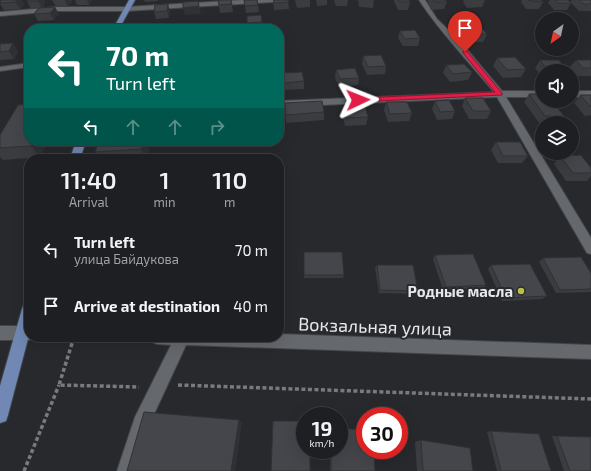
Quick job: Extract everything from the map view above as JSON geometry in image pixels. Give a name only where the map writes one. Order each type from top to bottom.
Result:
[{"type":"main road","points":[[118,24],[132,0]]},
{"type":"main road","points":[[0,415],[24,335]]},
{"type":"street","points":[[0,14],[56,9],[126,9],[273,0]]},
{"type":"street","points":[[422,0],[434,20],[456,42],[500,94],[591,249]]},
{"type":"street","points":[[0,69],[24,66]]},
{"type":"street","points":[[284,104],[500,94],[535,94]]},
{"type":"street","points":[[579,94],[591,94]]},
{"type":"street","points":[[0,332],[24,332]]},
{"type":"street","name":"Вокзальная улица","points":[[284,341],[591,352]]},
{"type":"street","points":[[126,471],[141,423],[180,342]]},
{"type":"path","points":[[24,471],[59,385],[72,342]]},
{"type":"path","points":[[59,385],[157,388],[185,385],[591,399]]},
{"type":"building","points":[[1,0],[17,0],[15,2],[0,3]]},
{"type":"building","points":[[28,0],[39,0],[27,2]]},
{"type":"building","points":[[218,0],[231,0],[232,4],[219,5]]},
{"type":"building","points":[[244,0],[257,0],[258,5],[245,6]]},
{"type":"building","points":[[274,0],[288,0],[289,2],[274,3]]},
{"type":"building","points":[[398,0],[409,0],[410,2],[400,2]]},
{"type":"building","points":[[432,0],[445,0],[447,2],[434,2]]},
{"type":"building","points":[[528,0],[541,0],[543,2],[530,1]]},
{"type":"building","points":[[555,0],[568,0],[571,3],[558,3]]},
{"type":"building","points":[[579,0],[591,0],[591,4],[584,4]]},
{"type":"building","points":[[198,1],[199,6],[183,8],[183,2]]},
{"type":"building","points":[[168,4],[167,11],[154,12],[155,5]]},
{"type":"building","points":[[55,7],[50,13],[34,14],[39,8]]},
{"type":"building","points":[[261,15],[262,22],[247,23],[247,16]]},
{"type":"building","points":[[481,27],[487,34],[470,34],[465,28]]},
{"type":"building","points":[[415,30],[420,38],[405,39],[400,31]]},
{"type":"building","points":[[13,43],[9,51],[0,52],[0,44]]},
{"type":"building","points":[[381,55],[386,66],[368,67],[363,56]]},
{"type":"building","points":[[515,57],[526,69],[507,70],[497,58]]},
{"type":"building","points":[[540,60],[559,60],[562,64],[543,64]]},
{"type":"building","points":[[576,60],[591,60],[591,68],[583,68]]},
{"type":"building","points":[[464,64],[472,72],[453,74],[446,65]]},
{"type":"building","points":[[355,68],[359,78],[340,79],[336,70]]},
{"type":"building","points":[[302,72],[304,81],[284,83],[284,73]]},
{"type":"building","points":[[529,94],[535,94],[535,102]]},
{"type":"building","points":[[580,95],[591,95],[591,107]]},
{"type":"building","points":[[465,98],[483,98],[491,111],[473,111]]},
{"type":"building","points":[[449,100],[455,111],[440,112],[435,101]]},
{"type":"building","points":[[322,101],[324,112],[286,115],[285,103]]},
{"type":"building","points":[[386,102],[407,102],[412,113],[390,114]]},
{"type":"building","points":[[24,104],[24,146],[31,146],[0,148],[0,135],[18,105]]},
{"type":"building","points":[[343,106],[365,106],[368,117],[346,118]]},
{"type":"building","points":[[539,108],[558,108],[564,116],[545,116]]},
{"type":"building","points":[[496,142],[520,142],[528,156],[503,156]]},
{"type":"building","points":[[97,146],[142,146],[141,149],[95,152]]},
{"type":"building","points":[[579,155],[581,155],[591,168],[591,173],[573,173],[563,160],[579,160]]},
{"type":"building","points":[[304,252],[342,252],[344,275],[304,275]]},
{"type":"building","points":[[473,254],[486,285],[446,287],[435,255]]},
{"type":"building","points":[[581,257],[591,273],[591,289],[560,290],[543,258]]},
{"type":"building","points":[[530,264],[547,296],[506,298],[491,265]]},
{"type":"building","points":[[377,265],[413,265],[418,291],[380,290]]},
{"type":"building","points":[[144,412],[239,420],[231,471],[127,471]]},
{"type":"building","points":[[273,421],[296,421],[296,459],[310,459],[310,471],[271,471]]},
{"type":"building","points":[[348,429],[356,429],[356,459],[374,459],[375,471],[331,471],[331,459],[348,459]]},
{"type":"building","points":[[491,431],[539,434],[551,471],[501,471]]},
{"type":"building","points":[[557,436],[591,437],[591,471],[570,471]]},
{"type":"building","points":[[421,440],[470,448],[473,471],[423,471]]},
{"type":"place","name":"Родные масла","points":[[521,291]]},
{"type":"route","points":[[358,100],[500,94],[465,52]]}]
